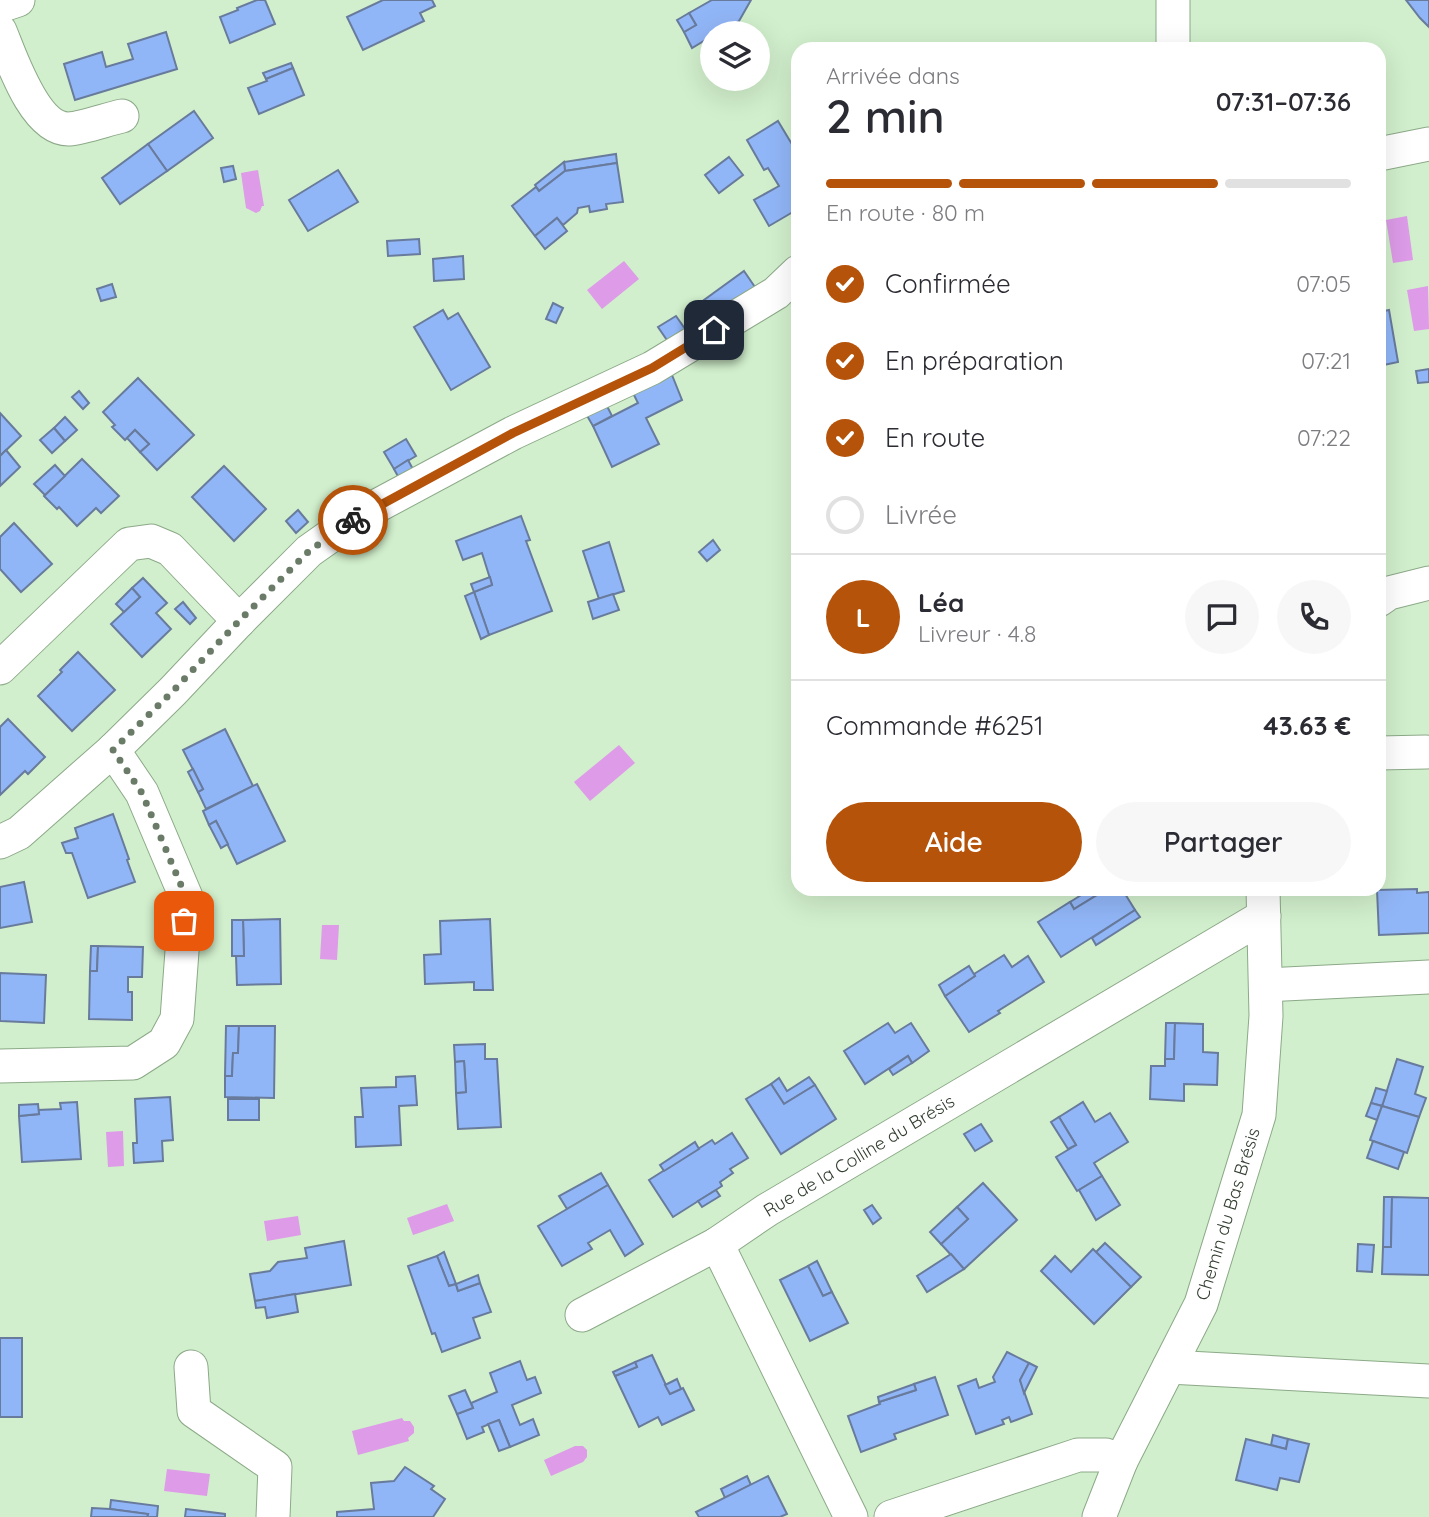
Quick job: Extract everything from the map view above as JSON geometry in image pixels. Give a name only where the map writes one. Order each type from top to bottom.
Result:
[{"type":"street","points":[[0,6],[18,0]]},
{"type":"street","points":[[1172,0],[1173,42]]},
{"type":"street","points":[[0,31],[24,88],[45,120],[66,129],[122,116]]},
{"type":"street","points":[[1386,153],[1429,144]]},
{"type":"street","points":[[0,842],[19,833],[113,750],[309,551],[360,515],[513,433],[652,368],[776,293],[791,279]]},
{"type":"street","points":[[0,668],[129,544],[151,541],[170,549],[239,621]]},
{"type":"street","points":[[1386,595],[1429,583]]},
{"type":"street","points":[[0,1066],[133,1063],[164,1043],[177,1019],[186,897],[142,793],[113,750]]},
{"type":"street","points":[[1386,753],[1426,752]]},
{"type":"street","name":"Chemin du Bas Brésis","points":[[1099,1517],[1121,1461],[1201,1304],[1259,1115],[1266,1016],[1264,902]]},
{"type":"street","name":"Rue de la Colline du Brésis","points":[[582,1315],[718,1244],[768,1210],[1264,902]]},
{"type":"street","points":[[1266,985],[1429,977]]},
{"type":"street","points":[[718,1244],[850,1517]]},
{"type":"street","points":[[191,1367],[194,1411],[275,1466],[273,1517]]},
{"type":"street","points":[[1169,1367],[1429,1381]]},
{"type":"street","points":[[891,1517],[1078,1455],[1107,1455],[1121,1461]]},
{"type":"shaded area","points":[[258,170],[264,206],[256,213],[246,208],[241,173]]},
{"type":"shaded area","points":[[1407,216],[1413,260],[1393,263],[1386,220]]},
{"type":"shaded area","points":[[624,261],[639,279],[602,309],[587,290]]},
{"type":"shaded area","points":[[1428,286],[1429,329],[1414,331],[1407,290]]},
{"type":"shaded area","points":[[619,745],[635,763],[590,801],[574,782]]},
{"type":"shaded area","points":[[322,925],[339,925],[337,960],[320,959]]},
{"type":"shaded area","points":[[123,1131],[124,1166],[108,1167],[106,1132]]},
{"type":"shaded area","points":[[447,1204],[454,1221],[413,1235],[407,1218]]},
{"type":"shaded area","points":[[298,1216],[301,1235],[267,1241],[264,1221]]},
{"type":"shaded area","points":[[402,1418],[404,1421],[410,1421],[414,1427],[409,1441],[358,1455],[352,1431]]},
{"type":"shaded area","points":[[575,1446],[583,1446],[587,1450],[587,1457],[583,1462],[551,1476],[544,1460]]},
{"type":"shaded area","points":[[167,1469],[210,1474],[207,1496],[164,1491]]},
{"type":"building","points":[[257,0],[265,0],[275,24],[230,43],[220,17]]},
{"type":"building","points":[[383,0],[432,0],[435,6],[420,13],[424,21],[363,50],[347,17]]},
{"type":"building","points":[[712,0],[751,0],[739,21],[700,21],[700,43],[692,48],[684,32],[696,25],[689,13]]},
{"type":"building","points":[[1406,0],[1429,0],[1429,27],[1420,18]]},
{"type":"building","points":[[689,13],[696,25],[684,32],[677,20]]},
{"type":"building","points":[[166,32],[177,69],[75,100],[64,64],[102,52],[106,67],[133,59],[128,44]]},
{"type":"building","points":[[291,63],[293,68],[266,79],[263,73]]},
{"type":"building","points":[[293,68],[304,95],[259,114],[248,88]]},
{"type":"building","points":[[194,111],[213,138],[167,171],[148,144]]},
{"type":"building","points":[[778,121],[791,143],[791,213],[769,226],[754,200],[779,186],[768,168],[764,170],[747,140]]},
{"type":"building","points":[[148,144],[167,171],[120,204],[102,178]]},
{"type":"building","points":[[616,154],[617,163],[565,171],[564,162]]},
{"type":"building","points":[[729,157],[743,175],[719,193],[705,175]]},
{"type":"building","points":[[564,162],[565,171],[539,191],[535,185]]},
{"type":"building","points":[[617,163],[623,202],[606,204],[607,209],[590,212],[589,206],[578,208],[577,213],[563,225],[557,218],[535,236],[512,206],[536,187],[539,191],[565,171]]},
{"type":"building","points":[[233,166],[236,179],[224,182],[221,168]]},
{"type":"building","points":[[338,170],[358,202],[308,231],[289,200]]},
{"type":"building","points":[[557,218],[567,231],[545,249],[535,236]]},
{"type":"building","points":[[419,239],[420,254],[388,256],[387,241]]},
{"type":"building","points":[[463,256],[464,279],[434,281],[433,259]]},
{"type":"building","points":[[744,271],[759,293],[719,321],[704,300]]},
{"type":"building","points":[[112,284],[116,297],[101,301],[97,289]]},
{"type":"building","points":[[553,303],[563,308],[556,323],[546,319]]},
{"type":"building","points":[[443,310],[448,319],[458,313],[490,367],[451,390],[414,327]]},
{"type":"building","points":[[1389,310],[1398,362],[1386,365],[1386,311]]},
{"type":"building","points":[[676,316],[690,336],[671,346],[658,327]]},
{"type":"building","points":[[1429,369],[1429,382],[1418,383],[1416,371]]},
{"type":"building","points":[[672,375],[682,400],[646,418],[659,444],[612,467],[593,426],[638,403],[631,389]]},
{"type":"building","points":[[138,378],[194,435],[157,470],[140,452],[149,444],[135,430],[125,440],[112,427],[115,425],[103,412]]},
{"type":"building","points":[[79,391],[89,403],[83,409],[72,397]]},
{"type":"building","points":[[606,404],[612,416],[593,426],[586,414]]},
{"type":"building","points":[[0,413],[21,436],[0,456]]},
{"type":"building","points":[[65,417],[77,430],[65,441],[54,428]]},
{"type":"building","points":[[54,428],[65,441],[52,453],[40,440]]},
{"type":"building","points":[[135,430],[149,444],[140,452],[127,438]]},
{"type":"building","points":[[406,439],[416,456],[394,469],[384,452]]},
{"type":"building","points":[[6,450],[20,467],[0,486],[0,456]]},
{"type":"building","points":[[82,459],[119,496],[101,513],[96,508],[77,526],[44,496]]},
{"type":"building","points":[[408,460],[415,473],[400,480],[394,469]]},
{"type":"building","points":[[55,465],[65,476],[45,495],[34,484]]},
{"type":"building","points":[[224,466],[266,509],[234,541],[192,497]]},
{"type":"building","points":[[298,510],[308,522],[296,533],[286,521]]},
{"type":"building","points":[[521,516],[530,540],[526,541],[552,611],[489,635],[474,592],[492,585],[482,553],[463,560],[456,541]]},
{"type":"building","points":[[14,523],[52,564],[21,592],[0,569],[0,537]]},
{"type":"building","points":[[713,540],[720,550],[707,561],[699,552]]},
{"type":"building","points":[[609,542],[624,591],[599,599],[583,551]]},
{"type":"building","points":[[490,577],[492,585],[474,592],[471,584]]},
{"type":"building","points":[[143,578],[167,603],[156,613],[171,629],[142,657],[111,624],[140,597],[132,588]]},
{"type":"building","points":[[132,588],[140,597],[124,612],[116,604]]},
{"type":"building","points":[[474,592],[489,635],[481,639],[465,596]]},
{"type":"building","points":[[613,594],[619,610],[593,619],[588,602]]},
{"type":"building","points":[[183,602],[196,618],[190,624],[175,609]]},
{"type":"building","points":[[78,652],[115,690],[72,731],[38,696]]},
{"type":"building","points":[[8,719],[45,757],[28,774],[25,771],[0,795],[0,727]]},
{"type":"building","points":[[225,729],[253,786],[206,809],[198,792],[203,789],[183,750]]},
{"type":"building","points":[[193,769],[203,789],[198,792],[188,772]]},
{"type":"building","points":[[257,784],[285,841],[237,864],[216,821],[209,825],[203,811]]},
{"type":"building","points":[[113,814],[135,882],[88,898],[72,853],[66,853],[62,843],[78,838],[75,828]]},
{"type":"building","points":[[216,821],[228,844],[221,848],[209,825]]},
{"type":"building","points":[[24,882],[32,922],[0,928],[0,887]]},
{"type":"building","points":[[1417,889],[1417,893],[1429,892],[1429,933],[1379,935],[1377,896],[1386,896],[1386,890]]},
{"type":"building","points":[[1080,896],[1095,896],[1074,909],[1070,902]]},
{"type":"building","points":[[1095,896],[1126,896],[1135,910],[1061,957],[1038,922],[1070,902],[1074,909]]},
{"type":"building","points":[[1135,910],[1140,917],[1096,945],[1092,938]]},
{"type":"building","points":[[280,919],[281,984],[237,985],[236,956],[244,956],[243,920]]},
{"type":"building","points":[[490,919],[493,990],[474,990],[474,982],[425,984],[424,955],[441,954],[440,921]]},
{"type":"building","points":[[232,920],[243,920],[244,956],[232,956]]},
{"type":"building","points":[[91,946],[98,946],[97,971],[90,971]]},
{"type":"building","points":[[98,946],[143,947],[142,977],[128,977],[128,992],[132,992],[132,1020],[89,1019],[90,971],[97,971]]},
{"type":"building","points":[[1004,955],[1012,967],[1028,956],[1044,982],[969,1032],[945,996]]},
{"type":"building","points":[[969,966],[975,976],[945,996],[939,985]]},
{"type":"building","points":[[0,973],[46,975],[44,1023],[0,1021]]},
{"type":"building","points":[[888,1023],[895,1033],[911,1023],[929,1051],[912,1063],[908,1056],[865,1084],[844,1051]]},
{"type":"building","points":[[1166,1023],[1175,1023],[1174,1059],[1165,1059]]},
{"type":"building","points":[[1175,1023],[1203,1024],[1203,1052],[1218,1053],[1217,1085],[1184,1084],[1184,1101],[1150,1099],[1151,1066],[1165,1066],[1165,1059],[1174,1059]]},
{"type":"building","points":[[226,1026],[239,1026],[238,1053],[233,1053],[232,1076],[225,1076]]},
{"type":"building","points":[[239,1026],[275,1026],[274,1098],[225,1097],[225,1076],[232,1076],[233,1053],[238,1053]]},
{"type":"building","points":[[485,1044],[485,1059],[497,1059],[501,1127],[458,1129],[456,1093],[466,1092],[464,1061],[455,1062],[454,1045]]},
{"type":"building","points":[[908,1056],[912,1063],[893,1075],[889,1069]]},
{"type":"building","points":[[1397,1059],[1423,1067],[1415,1094],[1426,1098],[1419,1117],[1382,1106]]},
{"type":"building","points":[[464,1061],[466,1092],[456,1093],[455,1062]]},
{"type":"building","points":[[415,1076],[417,1105],[399,1106],[401,1145],[356,1147],[355,1117],[363,1117],[361,1088],[396,1087],[396,1077]]},
{"type":"building","points":[[809,1077],[815,1085],[784,1104],[771,1084],[779,1078],[787,1091]]},
{"type":"building","points":[[771,1084],[784,1104],[815,1085],[836,1119],[781,1154],[746,1099]]},
{"type":"building","points":[[1376,1088],[1387,1091],[1382,1106],[1371,1103]]},
{"type":"building","points":[[170,1097],[173,1140],[162,1141],[163,1161],[134,1163],[133,1143],[137,1143],[135,1099]]},
{"type":"building","points":[[228,1099],[259,1099],[259,1120],[228,1120]]},
{"type":"building","points":[[77,1102],[81,1159],[22,1162],[19,1116],[39,1114],[38,1110],[61,1109],[60,1103]]},
{"type":"building","points":[[1083,1102],[1095,1122],[1110,1113],[1128,1142],[1094,1163],[1102,1176],[1077,1191],[1056,1157],[1076,1145],[1059,1117]]},
{"type":"building","points":[[1371,1103],[1382,1106],[1377,1120],[1366,1116]]},
{"type":"building","points":[[38,1104],[39,1114],[19,1116],[19,1105]]},
{"type":"building","points":[[1382,1106],[1419,1117],[1407,1153],[1370,1140]]},
{"type":"building","points":[[1059,1117],[1076,1145],[1068,1149],[1051,1122]]},
{"type":"building","points":[[981,1124],[992,1141],[975,1151],[964,1134]]},
{"type":"building","points":[[732,1133],[748,1158],[730,1169],[733,1173],[720,1182],[722,1186],[673,1217],[649,1180],[712,1140],[715,1144]]},
{"type":"building","points":[[1373,1141],[1404,1152],[1398,1169],[1367,1158]]},
{"type":"building","points":[[695,1142],[699,1149],[664,1171],[660,1165]]},
{"type":"building","points":[[601,1173],[608,1185],[567,1209],[559,1196]]},
{"type":"building","points":[[1102,1176],[1120,1205],[1096,1220],[1079,1190]]},
{"type":"building","points":[[983,1183],[1017,1220],[964,1269],[941,1244],[968,1219],[957,1207]]},
{"type":"building","points":[[608,1185],[643,1244],[625,1256],[610,1230],[588,1243],[592,1249],[562,1266],[538,1226]]},
{"type":"building","points":[[716,1190],[720,1196],[702,1207],[698,1201]]},
{"type":"building","points":[[1384,1197],[1392,1197],[1391,1247],[1383,1247]]},
{"type":"building","points":[[1392,1197],[1429,1198],[1429,1275],[1382,1274],[1383,1247],[1391,1247]]},
{"type":"building","points":[[872,1205],[881,1218],[873,1224],[864,1210]]},
{"type":"building","points":[[957,1207],[968,1219],[941,1244],[930,1232]]},
{"type":"building","points":[[344,1241],[351,1285],[255,1301],[250,1274],[270,1271],[278,1262],[307,1258],[305,1248]]},
{"type":"building","points":[[1105,1243],[1141,1277],[1131,1287],[1096,1252]]},
{"type":"building","points":[[1358,1244],[1374,1245],[1372,1272],[1357,1271]]},
{"type":"building","points":[[1093,1249],[1131,1287],[1094,1324],[1041,1271],[1055,1256],[1071,1272]]},
{"type":"building","points":[[444,1252],[456,1284],[449,1286],[437,1256]]},
{"type":"building","points":[[951,1254],[964,1269],[927,1292],[917,1276]]},
{"type":"building","points":[[437,1256],[449,1286],[456,1284],[458,1291],[480,1283],[491,1312],[473,1318],[480,1338],[442,1352],[435,1333],[432,1334],[408,1266]]},
{"type":"building","points":[[817,1261],[832,1292],[823,1296],[808,1266]]},
{"type":"building","points":[[808,1266],[823,1296],[832,1292],[848,1323],[810,1341],[780,1280]]},
{"type":"building","points":[[478,1275],[480,1283],[458,1291],[456,1284]]},
{"type":"building","points":[[295,1294],[298,1312],[267,1318],[265,1307],[256,1308],[255,1301]]},
{"type":"building","points":[[0,1338],[22,1338],[22,1417],[0,1417]]},
{"type":"building","points":[[1007,1352],[1029,1363],[1020,1380],[1032,1414],[1011,1422],[1009,1417],[1002,1420],[1004,1424],[976,1434],[958,1386],[976,1379],[979,1388],[995,1382],[993,1377]]},
{"type":"building","points":[[652,1355],[670,1394],[683,1388],[694,1410],[662,1425],[658,1417],[639,1427],[615,1376],[637,1367],[635,1362]]},
{"type":"building","points":[[520,1361],[527,1380],[535,1377],[541,1393],[512,1405],[520,1425],[533,1419],[539,1435],[510,1447],[499,1420],[482,1427],[484,1432],[467,1439],[457,1414],[473,1408],[471,1403],[497,1392],[490,1373]]},
{"type":"building","points":[[635,1362],[637,1367],[615,1376],[613,1372]]},
{"type":"building","points":[[1029,1363],[1037,1367],[1024,1393],[1020,1380]]},
{"type":"building","points":[[935,1377],[948,1415],[894,1434],[896,1439],[861,1452],[848,1416],[916,1390],[914,1384]]},
{"type":"building","points":[[677,1379],[681,1389],[670,1394],[665,1385]]},
{"type":"building","points":[[914,1384],[916,1390],[879,1402],[878,1397]]},
{"type":"building","points":[[465,1390],[473,1408],[457,1414],[449,1396]]},
{"type":"building","points":[[499,1420],[510,1447],[499,1451],[488,1424]]},
{"type":"building","points":[[1273,1435],[1288,1439],[1286,1449],[1271,1445]]},
{"type":"building","points":[[1246,1439],[1286,1449],[1288,1439],[1309,1444],[1299,1482],[1280,1478],[1277,1490],[1236,1480]]},
{"type":"building","points":[[405,1467],[434,1486],[431,1489],[445,1499],[433,1517],[337,1517],[337,1512],[374,1509],[371,1483],[394,1481]]},
{"type":"building","points":[[747,1476],[751,1485],[725,1498],[721,1489]]},
{"type":"building","points":[[768,1476],[787,1514],[780,1517],[699,1517],[696,1512]]},
{"type":"building","points":[[111,1500],[158,1506],[157,1517],[110,1509]]},
{"type":"building","points":[[92,1508],[148,1514],[147,1517],[91,1517]]},
{"type":"building","points":[[186,1509],[225,1514],[225,1517],[185,1517]]},
{"type":"way so far","points":[[184,921],[186,897],[142,793],[113,750],[309,551],[353,520]]},
{"type":"route","points":[[353,520],[513,433],[652,368],[714,330]]}]
